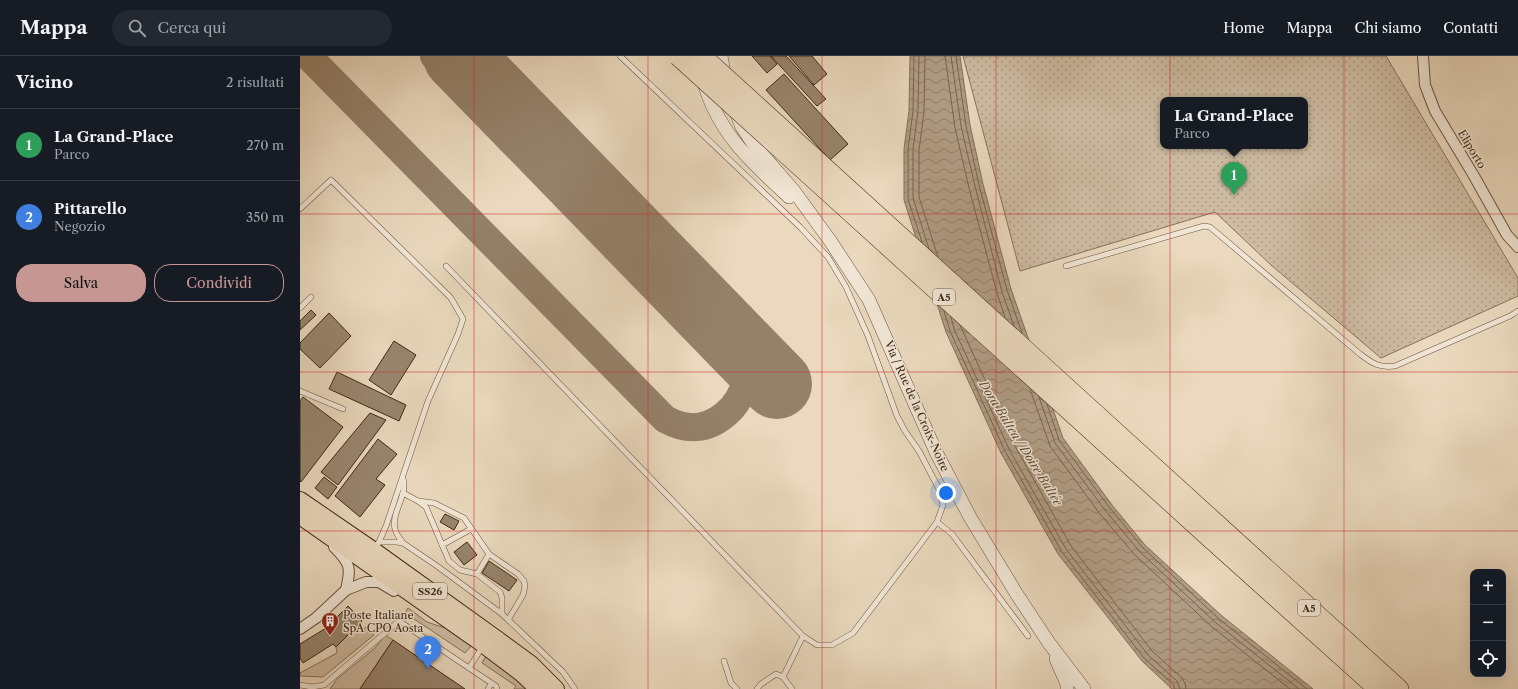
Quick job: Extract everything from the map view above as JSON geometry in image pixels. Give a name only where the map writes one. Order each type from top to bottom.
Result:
[{"type":"highway","name":"A5","points":[[678,56],[1215,533],[1399,689]]},
{"type":"highway","name":"A5","points":[[702,56],[1215,533],[1378,689]]},
{"type":"main road","name":"SS26","points":[[300,500],[376,546],[526,660],[556,689]]},
{"type":"main road","name":"SS26","points":[[300,516],[484,645],[521,673],[538,689]]},
{"type":"street","name":"Via / Rue de la Croix-Noire","points":[[698,56],[707,94],[717,116],[735,144],[760,170],[816,220]]},
{"type":"street","name":"Via / Rue de la Croix-Noire","points":[[721,56],[730,96],[742,127],[754,146],[794,191],[852,271],[869,300],[936,452],[989,550],[1049,643],[1084,689]]},
{"type":"street","name":"Eliporto","points":[[1423,56],[1426,85],[1435,111],[1508,234],[1518,247]]},
{"type":"street","points":[[315,526],[342,555],[348,564],[350,573],[346,590]]},
{"type":"street","points":[[300,628],[316,618],[346,590],[366,582],[379,582],[431,614],[445,617]]},
{"type":"street","name":"Via / Rue de la Croix-Noire","points":[[1030,614],[1092,689]]},
{"type":"street","points":[[1049,643],[1067,684],[1067,689]]},
{"type":"lane","points":[[446,266],[803,636],[816,645],[832,645],[853,633],[937,522],[943,505],[939,489],[919,451],[904,431],[897,416],[868,336],[846,287],[828,257],[800,227],[620,56]]},
{"type":"lane","points":[[300,209],[331,180],[451,298],[463,319],[458,334],[428,401],[386,526],[376,546]]},
{"type":"lane","points":[[1066,266],[1204,226],[1210,227],[1360,354],[1373,364],[1385,367],[1395,366],[1510,316],[1518,311]]},
{"type":"lane","points":[[300,308],[311,297]]},
{"type":"lane","points":[[300,391],[343,408]]},
{"type":"lane","points":[[402,478],[404,484],[403,493],[394,521],[395,531],[402,543]]},
{"type":"lane","points":[[403,493],[426,507],[449,561],[460,570],[477,574],[500,592],[502,598],[502,614]]},
{"type":"lane","points":[[418,501],[434,503],[464,518],[489,554],[518,574],[524,580],[525,586],[523,595],[508,620]]},
{"type":"lane","points":[[937,522],[952,534],[1028,636]]},
{"type":"lane","points":[[442,545],[471,529]]},
{"type":"lane","points":[[376,546],[396,542],[402,543],[437,566],[502,614],[563,672],[576,689]]},
{"type":"lane","points":[[477,574],[489,554]]},
{"type":"lane","points":[[311,688],[324,685],[399,621],[492,684],[497,689]]},
{"type":"lane","points":[[783,677],[803,636]]},
{"type":"lane","points":[[468,668],[484,645]]},
{"type":"lane","points":[[724,661],[731,683],[737,689]]},
{"type":"lane","points":[[757,689],[761,684],[776,674],[783,677],[791,687],[797,689]]},
{"type":"lane","points":[[488,689],[492,684]]},
{"type":"lane","points":[[300,685],[318,689]]},
{"type":"shaded area","points":[[963,56],[1386,56],[1518,278],[1518,296],[1381,358],[1271,265],[1215,212],[1020,271]]},
{"type":"shaded area","points":[[408,608],[427,622],[445,628],[471,646],[465,653],[405,613]]},
{"type":"shaded area","points":[[366,627],[374,635],[323,677],[300,676],[300,673],[337,653],[336,647],[355,628],[359,633]]},
{"type":"shaded area","points":[[385,635],[393,640],[360,689],[330,689],[337,679],[375,648]]},
{"type":"shaded area","points":[[486,656],[530,689],[514,689],[516,686],[482,663]]},
{"type":"water","name":"Dora Baltea / Doire Baltée","points":[[910,56],[960,56],[970,125],[983,184],[1011,289],[1063,438],[1112,505],[1145,545],[1222,616],[1313,689],[1172,689],[1142,661],[1058,554],[1001,453],[946,332],[904,200],[904,149],[909,111]]},
{"type":"building","points":[[752,56],[770,56],[777,64],[767,73]]},
{"type":"building","points":[[771,56],[786,56],[826,99],[817,106]]},
{"type":"building","points":[[789,56],[812,56],[827,74],[814,85]]},
{"type":"building","points":[[784,74],[848,144],[830,160],[766,90]]},
{"type":"building","points":[[311,310],[316,315],[300,330],[300,321]]},
{"type":"building","points":[[329,313],[351,336],[320,368],[300,349],[300,343]]},
{"type":"building","points":[[394,341],[416,355],[391,395],[369,380]]},
{"type":"building","points":[[337,372],[406,405],[399,421],[329,389]]},
{"type":"building","points":[[303,397],[343,427],[301,482],[300,401]]},
{"type":"building","points":[[370,413],[386,420],[338,485],[321,472]]},
{"type":"building","points":[[378,439],[397,454],[376,479],[385,485],[360,517],[335,496]]},
{"type":"building","points":[[324,477],[337,487],[328,499],[315,488]]},
{"type":"building","points":[[445,514],[459,521],[454,530],[440,522]]},
{"type":"building","points":[[467,542],[477,555],[464,565],[454,552]]},
{"type":"building","points":[[489,561],[517,580],[509,591],[482,573]]},
{"type":"building","name":"Poste Italiane SpA CPO Aosta","points":[[348,606],[362,621],[336,647],[333,644],[303,663],[300,658],[300,644],[326,628]]},
{"type":"building","points":[[393,640],[465,689],[360,689]]},
{"type":"taxiway","points":[[308,56],[665,419],[683,426],[700,427],[717,421],[736,403],[746,381],[746,368],[742,354],[728,333]]},
{"type":"taxiway","points":[[434,56],[486,85]]},
{"type":"runway","points":[[458,56],[777,384]]},
{"type":"place","name":"La Grand-Place","points":[[1234,195]]},
{"type":"place","name":"Poste Italiane SpA CPO Aosta","points":[[330,636]]},
{"type":"place","name":"Pittarello","points":[[428,669]]}]
